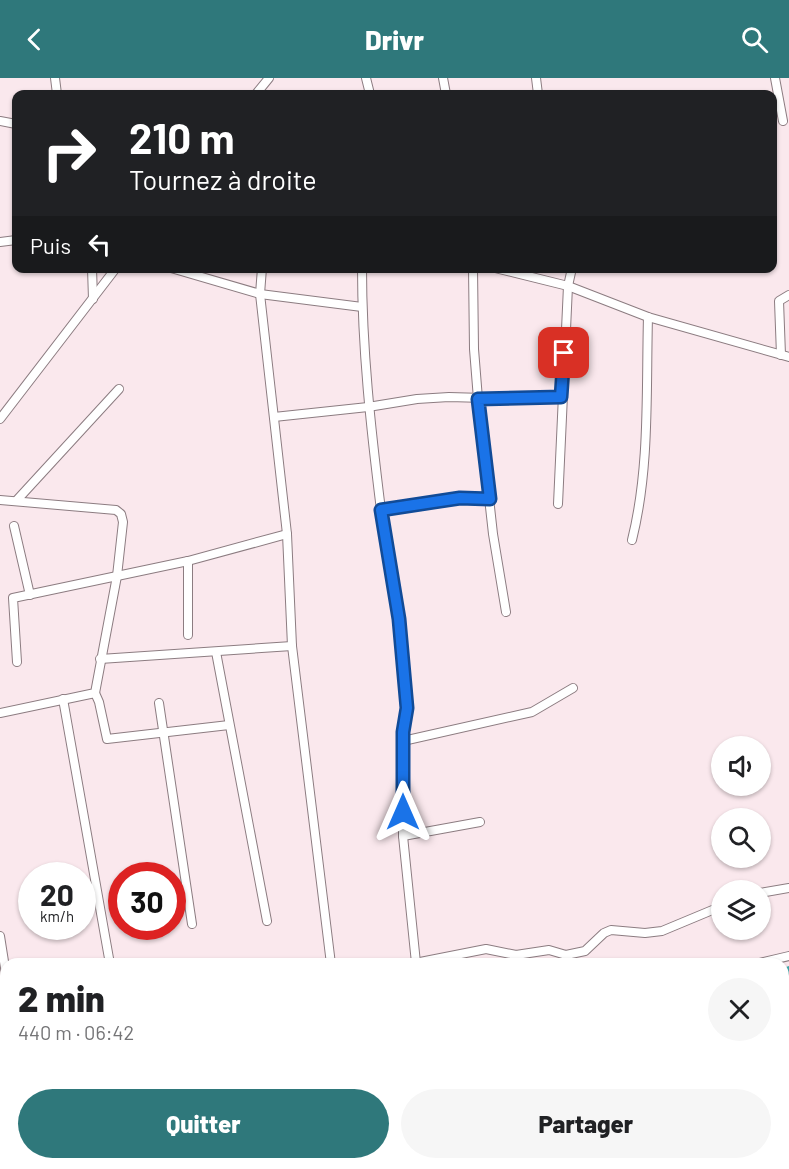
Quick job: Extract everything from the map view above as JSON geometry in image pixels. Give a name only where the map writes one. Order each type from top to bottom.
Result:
[{"type":"street","points":[[259,90],[269,78]]},
{"type":"street","points":[[776,78],[783,121]]},
{"type":"street","points":[[92,273],[93,299]]},
{"type":"street","points":[[0,419],[112,273]]},
{"type":"street","points":[[188,273],[260,294],[362,306]]},
{"type":"street","points":[[262,273],[260,294],[287,534],[292,646],[329,958]]},
{"type":"street","points":[[362,273],[369,406],[381,510],[399,619],[407,708],[403,732],[403,836],[413,958]]},
{"type":"street","points":[[473,273],[474,349],[478,399],[496,555],[506,612]]},
{"type":"street","points":[[515,273],[568,286],[648,317],[785,356],[778,309],[779,301],[789,295]]},
{"type":"street","points":[[558,504],[561,397],[568,286],[571,273]]},
{"type":"street","points":[[632,540],[644,471],[648,317]]},
{"type":"street","points":[[17,500],[119,389]]},
{"type":"street","points":[[274,417],[417,399],[561,397]]},
{"type":"street","points":[[381,510],[460,498],[490,499]]},
{"type":"street","points":[[0,500],[116,510],[121,514],[123,522],[117,576],[95,693],[106,739],[229,726]]},
{"type":"street","points":[[14,526],[30,595]]},
{"type":"street","points":[[17,662],[12,601],[16,597],[188,561],[287,534]]},
{"type":"street","points":[[188,561],[188,635]]},
{"type":"street","points":[[100,659],[292,646]]},
{"type":"street","points":[[216,652],[267,921]]},
{"type":"street","points":[[403,741],[532,712],[573,688]]},
{"type":"street","points":[[0,712],[95,693]]},
{"type":"street","points":[[63,699],[109,958]]},
{"type":"street","points":[[159,703],[192,924]]},
{"type":"street","points":[[403,836],[480,822]]},
{"type":"street","points":[[771,891],[789,888]]},
{"type":"street","points":[[442,958],[486,949],[516,955],[549,950],[566,955],[585,951],[604,933],[611,930],[645,933],[662,931],[711,911]]},
{"type":"street","points":[[0,936],[3,958]]},
{"type":"route","points":[[403,812],[403,732],[407,708],[399,619],[381,510],[430,501],[460,498],[490,499],[478,399],[561,397],[564,353]]}]
